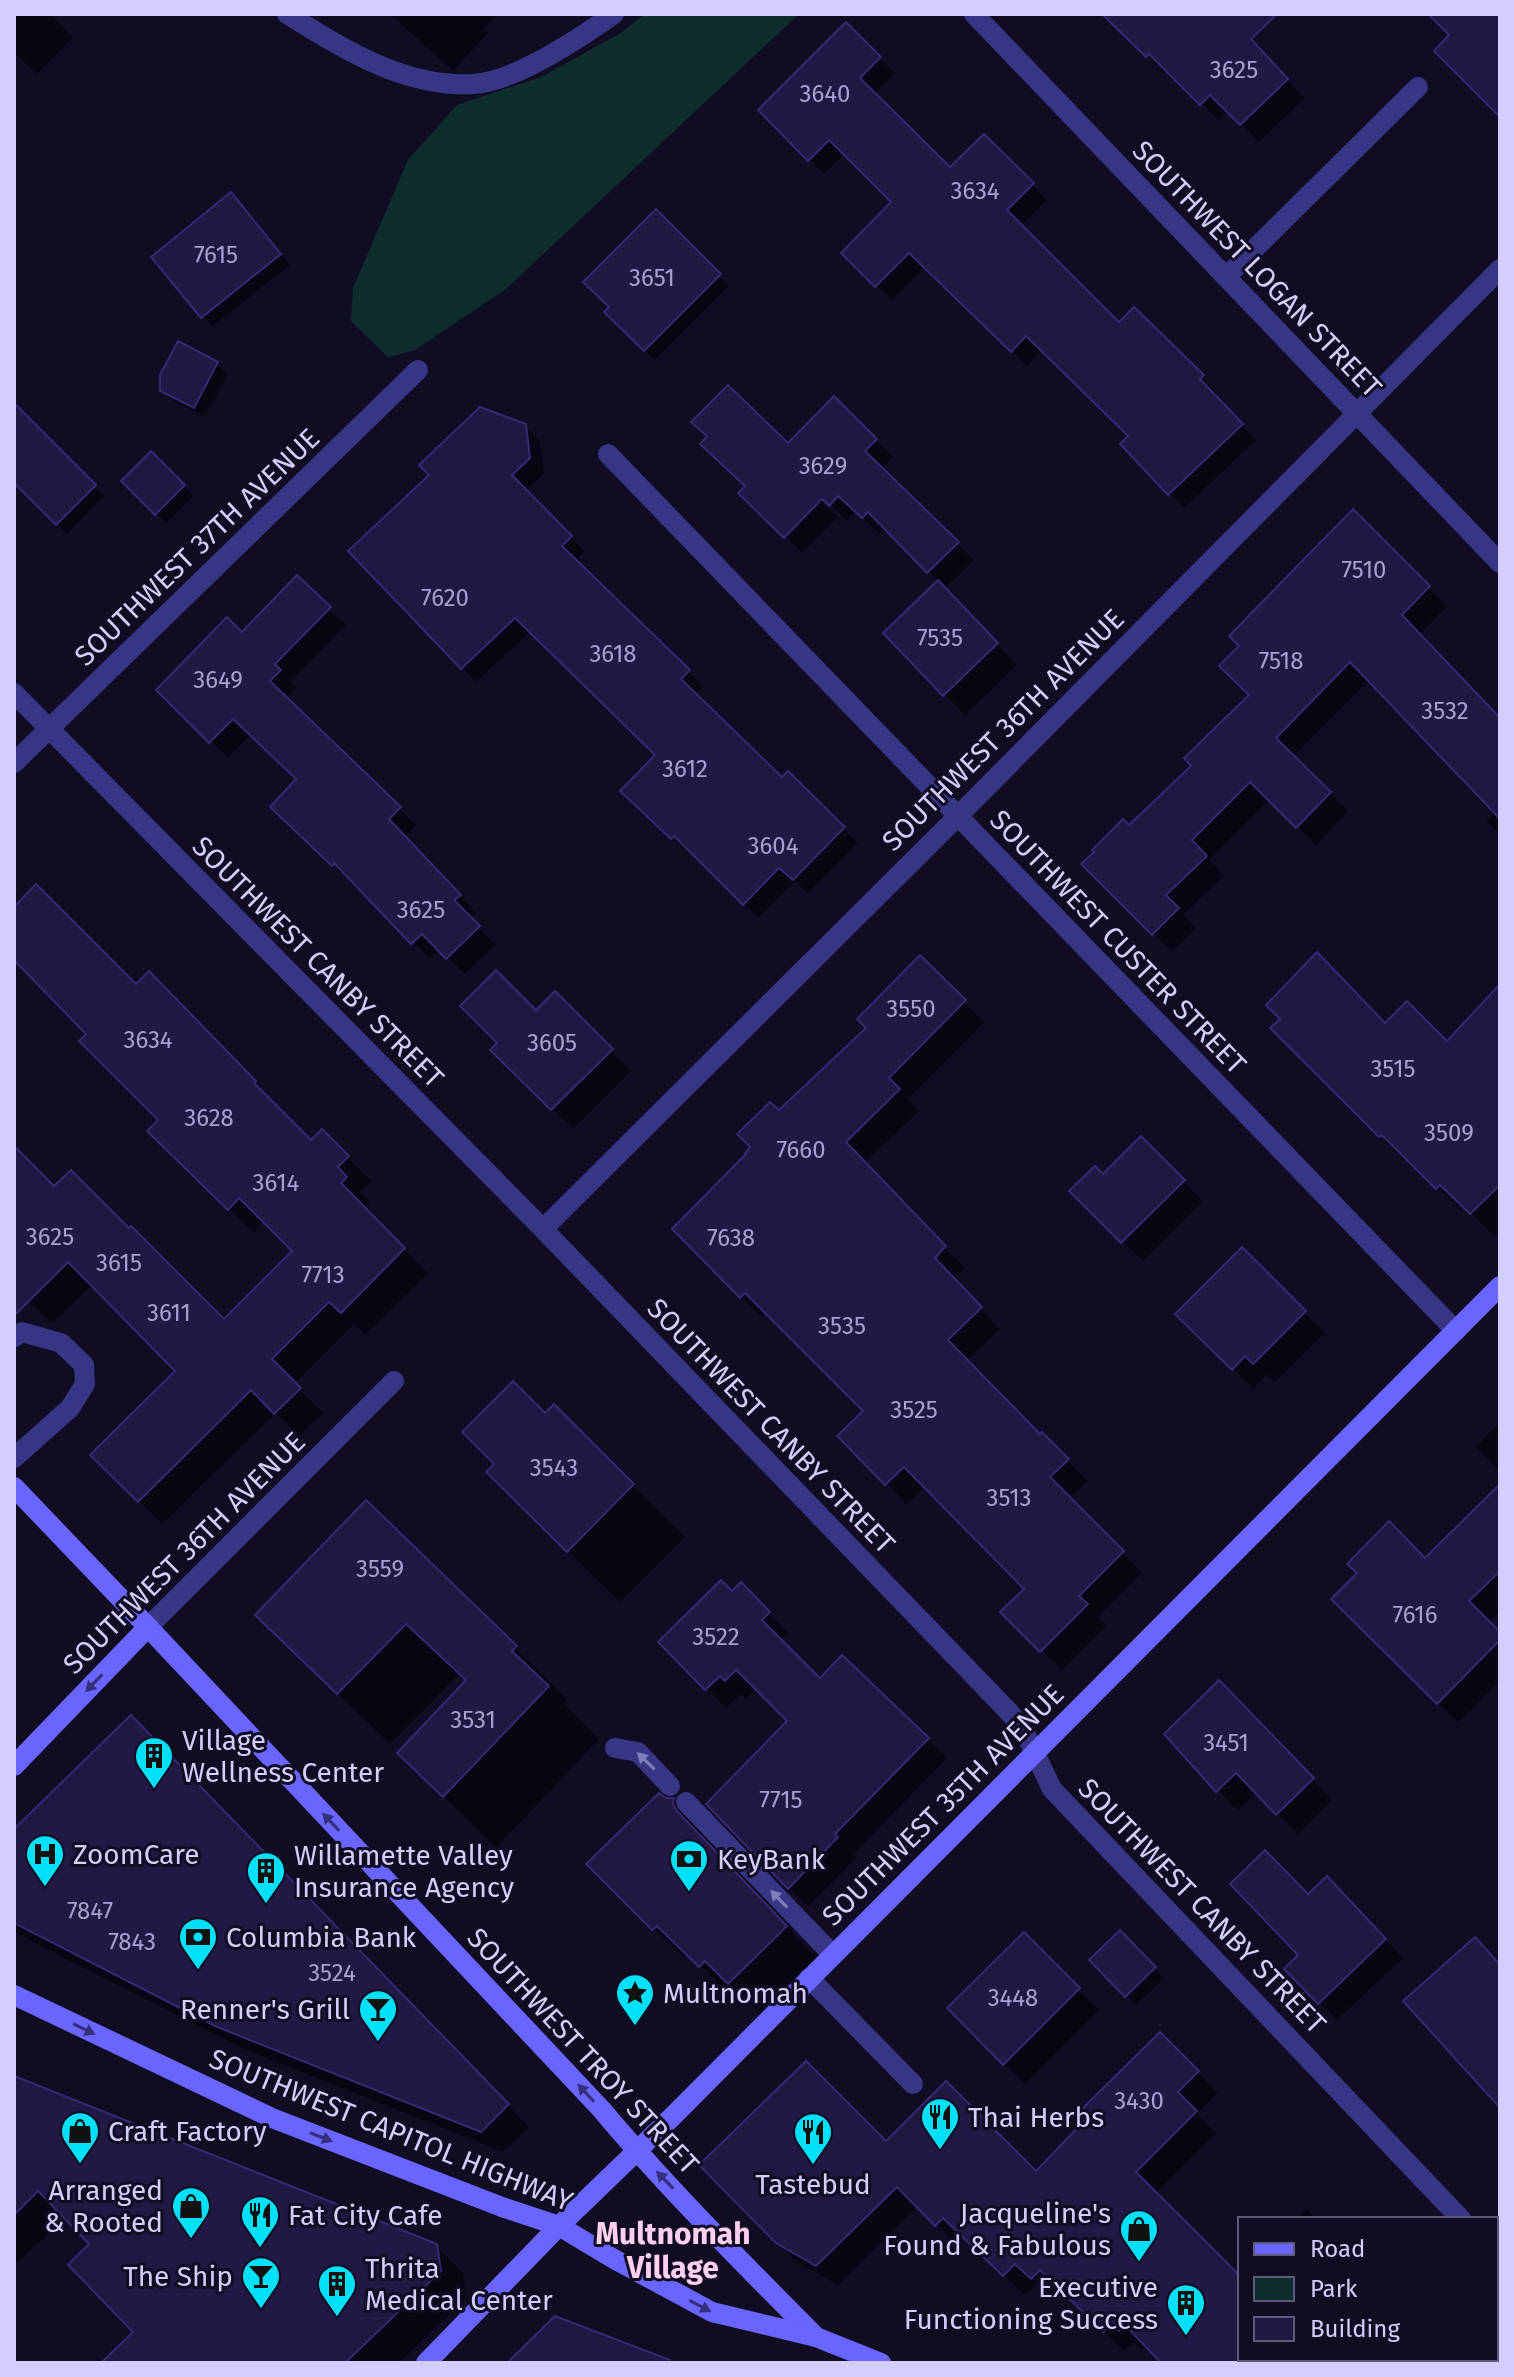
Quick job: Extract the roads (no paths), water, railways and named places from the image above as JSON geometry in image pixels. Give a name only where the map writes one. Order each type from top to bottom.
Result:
[{"type":"street","points":[[287,14],[336,45],[396,72],[435,82],[475,85],[515,73],[586,34],[614,14]]},
{"type":"street","name":"SOUTHWEST LOGAN STREET","points":[[974,14],[1500,563]]},
{"type":"street","points":[[1226,277],[1418,87]]},
{"type":"street","name":"SOUTHWEST 36TH AVENUE","points":[[543,1229],[1500,269]]},
{"type":"street","name":"SOUTHWEST 37TH AVENUE","points":[[14,763],[418,370]]},
{"type":"street","name":"SOUTHWEST CUSTER STREET","points":[[608,454],[1456,1331]]},
{"type":"street","name":"SOUTHWEST CANBY STREET","points":[[14,693],[543,1229],[1010,1713],[1018,1722],[1052,1789],[1459,2217]]},
{"type":"street","name":"SOUTHWEST 35TH AVENUE","points":[[426,2363],[559,2226],[1500,1286]]},
{"type":"street","points":[[14,1337],[22,1332],[61,1343],[84,1365],[85,1384],[70,1408],[14,1458]]},
{"type":"street","name":"SOUTHWEST 36TH AVENUE","points":[[14,1766],[394,1381]]},
{"type":"street","name":"SOUTHWEST TROY STREET","points":[[14,1487],[602,2110],[637,2151],[816,2337]]},
{"type":"street","points":[[615,1748],[638,1752],[670,1786]]},
{"type":"street","points":[[686,1802],[833,1955]]},
{"type":"street","points":[[809,1978],[913,2084]]},
{"type":"street","name":"SOUTHWEST CAPITOL HIGHWAY","points":[[14,1995],[272,2118],[559,2226],[712,2312],[816,2337],[881,2363]]},
{"type":"place","name":"Village Wellness Center","points":[[154,1790]]},
{"type":"place","name":"ZoomCare","points":[[45,1888]]},
{"type":"place","name":"KeyBank","points":[[689,1893]]},
{"type":"place","name":"Willamette Valley Insurance Agency","points":[[266,1905]]},
{"type":"place","name":"Columbia Bank","points":[[198,1971]]},
{"type":"place","name":"Multnomah","points":[[635,2027]]},
{"type":"place","name":"Renner's Grill","points":[[378,2043]]},
{"type":"place","name":"Thai Herbs","points":[[940,2151]]},
{"type":"place","name":"Craft Factory","points":[[80,2165]]},
{"type":"place","name":"Tastebud","points":[[813,2166]]},
{"type":"place","name":"Arranged & Rooted","points":[[191,2240]]},
{"type":"place","name":"Fat City Cafe","points":[[260,2249]]},
{"type":"place","name":"Jacqueline's Found & Fabulous","points":[[1139,2263]]},
{"type":"place","name":"The Ship","points":[[261,2310]]},
{"type":"place","name":"Thrita Medical Center","points":[[337,2318]]},
{"type":"place","name":"Executive Functioning Success","points":[[1186,2337]]},
{"type":"district","name":"Multnomah Village","points":[[673,2251]]}]
